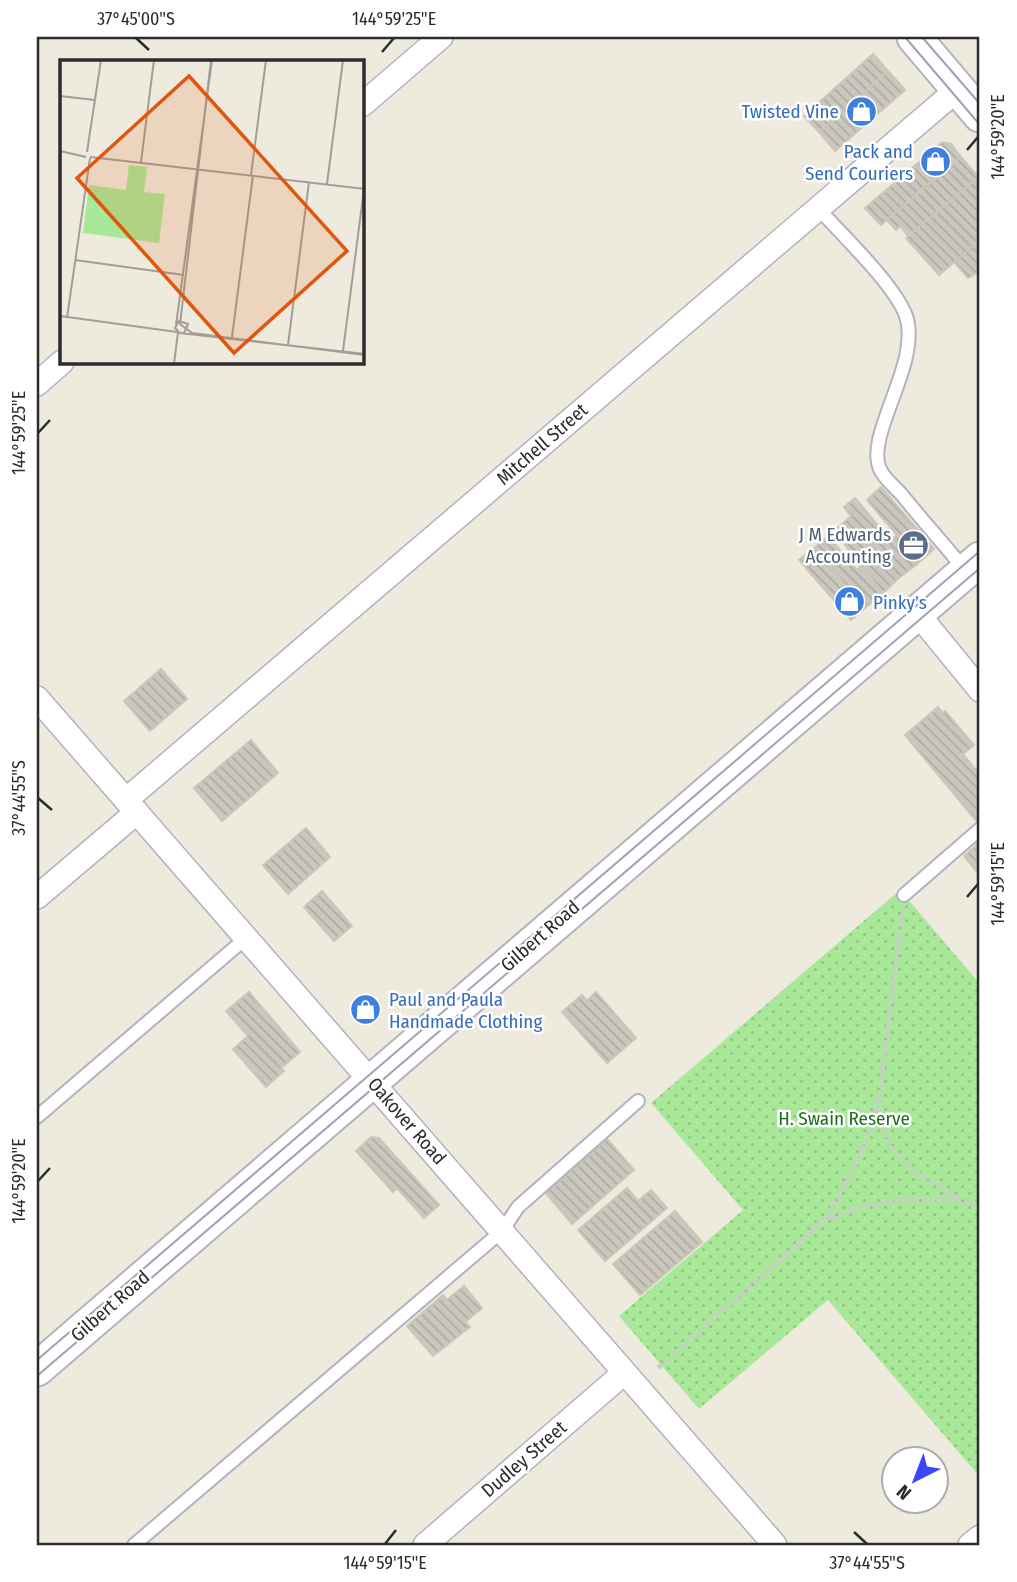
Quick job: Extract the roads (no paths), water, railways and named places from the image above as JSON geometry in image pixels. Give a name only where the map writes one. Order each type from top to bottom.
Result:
[{"type":"street","points":[[364,102],[441,37]]},
{"type":"street","points":[[914,37],[980,115]]},
{"type":"street","name":"Mitchell Street","points":[[37,897],[131,806],[958,89]]},
{"type":"street","points":[[37,384],[60,364]]},
{"type":"street","name":"Gilbert Road","points":[[37,1368],[973,565]]},
{"type":"street","points":[[916,613],[980,690]]},
{"type":"street","name":"Oakover Road","points":[[37,698],[775,1545]]},
{"type":"street","name":"Dudley Street","points":[[425,1545],[624,1373]]},
{"type":"street","points":[[970,1545],[980,1537]]},
{"type":"lane","points":[[818,208],[896,296],[906,316],[910,338],[905,360],[892,406],[876,447],[880,470],[973,565]]},
{"type":"lane","points":[[904,895],[980,829]]},
{"type":"lane","points":[[37,1116],[246,938]]},
{"type":"lane","points":[[134,1545],[502,1231],[518,1207],[638,1101]]},
{"type":"tram line","points":[[905,37],[980,125]]},
{"type":"tram line","points":[[922,37],[980,104]]},
{"type":"tram line","points":[[37,1360],[980,551]]},
{"type":"tram line","points":[[37,1376],[980,568]]},
{"type":"place","name":"Twisted Vine","points":[[862,111]]},
{"type":"place","name":"Pack and Send Couriers","points":[[936,162]]},
{"type":"place","name":"J M Edwards Accounting","points":[[914,545]]},
{"type":"place","name":"Pinky's","points":[[850,602]]},
{"type":"place","name":"Paul and Paula Handmade Clothing","points":[[366,1010]]},
{"type":"park label","name":"H. Swain Reserve","points":[[844,1118]]}]
